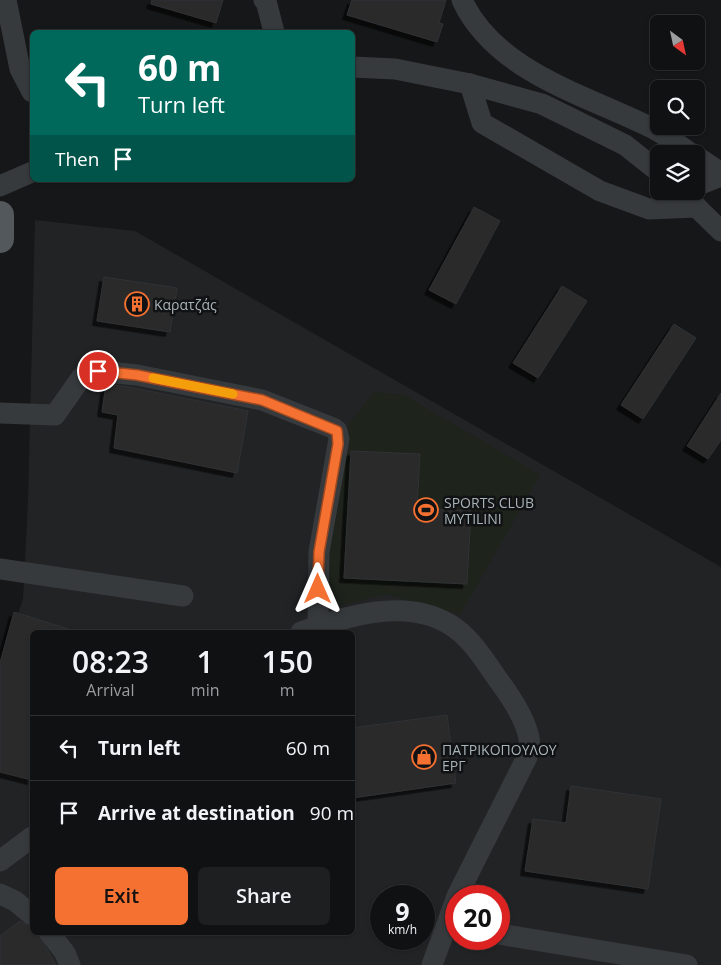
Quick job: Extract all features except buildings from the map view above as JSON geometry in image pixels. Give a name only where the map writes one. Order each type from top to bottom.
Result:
[{"type":"main road","points":[[0,214],[0,239]]},
{"type":"street","points":[[6,0],[20,69],[30,88]]},
{"type":"street","points":[[264,0],[266,1],[273,30]]},
{"type":"street","points":[[462,0],[479,29],[494,45],[511,57],[558,84],[656,130],[678,145]]},
{"type":"street","points":[[355,67],[395,69],[470,84],[542,104],[625,145],[650,165]]},
{"type":"street","points":[[470,84],[482,123],[600,191],[649,209],[697,207]]},
{"type":"street","points":[[705,162],[721,172]]},
{"type":"street","points":[[0,171],[30,173]]},
{"type":"street","points":[[0,186],[30,174]]},
{"type":"street","points":[[705,182],[721,176]]},
{"type":"street","points":[[690,200],[721,231]]},
{"type":"street","points":[[0,413],[55,415],[81,378],[86,374],[98,371],[137,375],[262,400],[337,431],[339,439],[319,552],[309,629],[383,611],[405,610],[427,615],[449,624],[469,641],[510,696],[530,739],[527,757],[463,885]]},
{"type":"street","points":[[0,569],[183,596]]},
{"type":"street","points":[[0,861],[30,838]]},
{"type":"street","points":[[0,894],[15,901],[30,913]]},
{"type":"street","points":[[51,935],[65,953],[70,965]]},
{"type":"street","points":[[510,936],[687,965]]},
{"type":"street","points":[[432,965],[445,939]]},
{"type":"shaded area","points":[[35,220],[135,231],[721,567],[721,965],[0,965],[0,665],[23,599],[28,501]]},
{"type":"shaded area","name":"SPORTS CLUB MYTILINI","points":[[374,392],[404,395],[540,475],[460,615],[386,594],[327,609],[325,546],[348,425]]},
{"type":"slow traffic","points":[[153,378],[233,394]]},
{"type":"place","name":"Καρατζάς","points":[[137,304]]},
{"type":"place","name":"SPORTS CLUB MYTILINI","points":[[426,510]]},
{"type":"place","name":"ΠΑΤΡΙΚΟΠΟΥΛΟΥ ΕΡΓ","points":[[424,757]]},
{"type":"route","points":[[98,371],[137,375],[262,400],[337,431],[339,439],[320,543],[318,589]]}]
